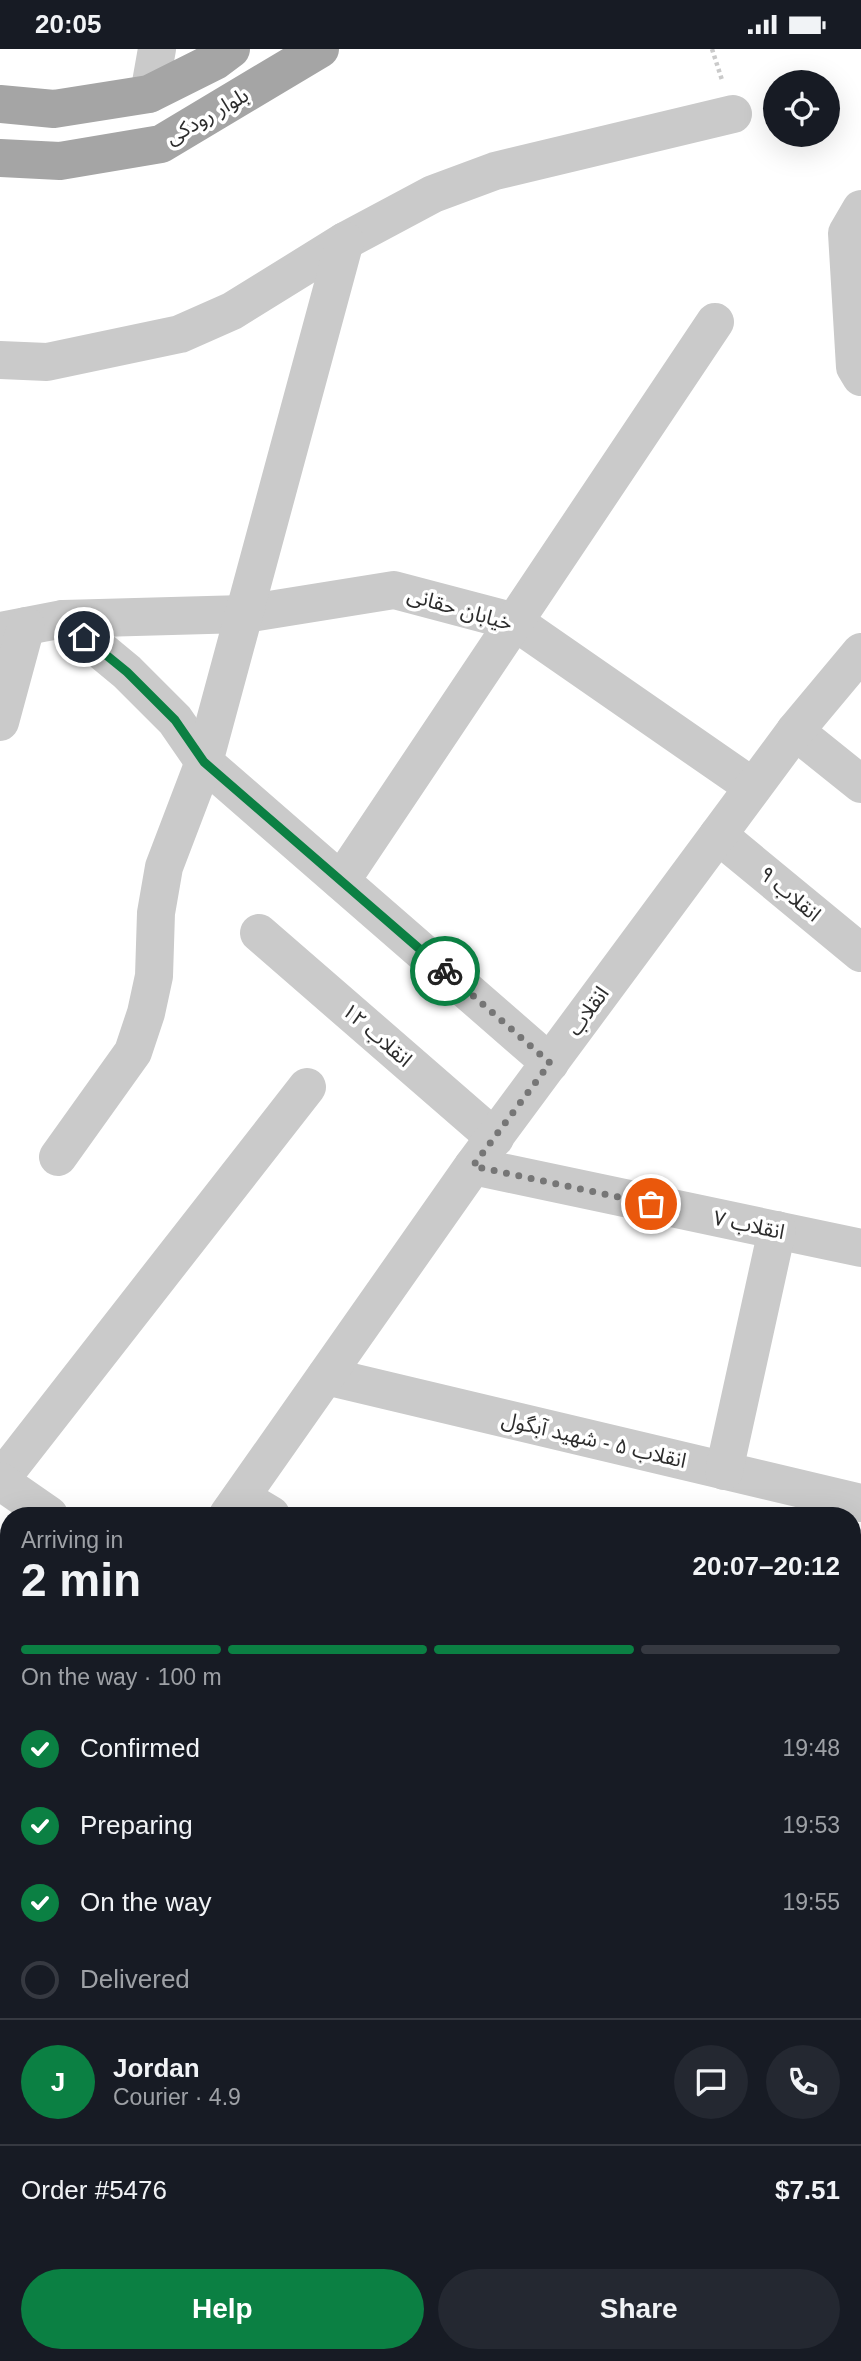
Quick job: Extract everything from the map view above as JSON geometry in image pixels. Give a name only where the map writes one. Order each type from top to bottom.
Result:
[{"type":"main road","name":"بلوار رودکی","points":[[0,104],[54,109],[149,94],[215,61],[231,49]]},
{"type":"main road","name":"بلوار رودکی","points":[[0,158],[60,161],[160,143],[320,49]]},
{"type":"street","points":[[149,94],[157,49]]},
{"type":"street","points":[[0,361],[47,362],[180,334],[232,311],[345,241],[433,194],[495,171],[733,114]]},
{"type":"street","points":[[861,209],[848,233],[855,367],[861,377]]},
{"type":"street","points":[[58,1157],[133,1052],[146,1013],[154,977],[156,913],[163,867],[204,762],[345,241]]},
{"type":"street","points":[[341,881],[715,322]]},
{"type":"street","name":"خیابان حقانی","points":[[13,629],[63,619],[244,614],[394,590],[514,622],[753,787]]},
{"type":"street","points":[[63,619],[127,672],[175,720],[204,762],[550,1063]]},
{"type":"street","points":[[0,722],[13,629]]},
{"type":"street","name":"انقلاب","points":[[248,1507],[326,1376],[484,1152],[795,731],[861,652]]},
{"type":"street","points":[[795,731],[861,784]]},
{"type":"street","name":"انقلاب ۹","points":[[718,835],[861,953]]},
{"type":"street","name":"انقلاب ۱۲","points":[[259,933],[484,1152]]},
{"type":"street","points":[[38,1507],[0,1480],[307,1087]]},
{"type":"street","name":"انقلاب ۷","points":[[484,1152],[777,1230],[861,1248]]},
{"type":"street","points":[[723,1471],[777,1230]]},
{"type":"street","name":"انقلاب ۵ - شهید آبگول","points":[[326,1376],[861,1503]]},
{"type":"way so far","points":[[445,971],[550,1063],[473,1166],[651,1204]]},
{"type":"route","points":[[84,637],[127,672],[175,720],[204,762],[445,971]]}]
